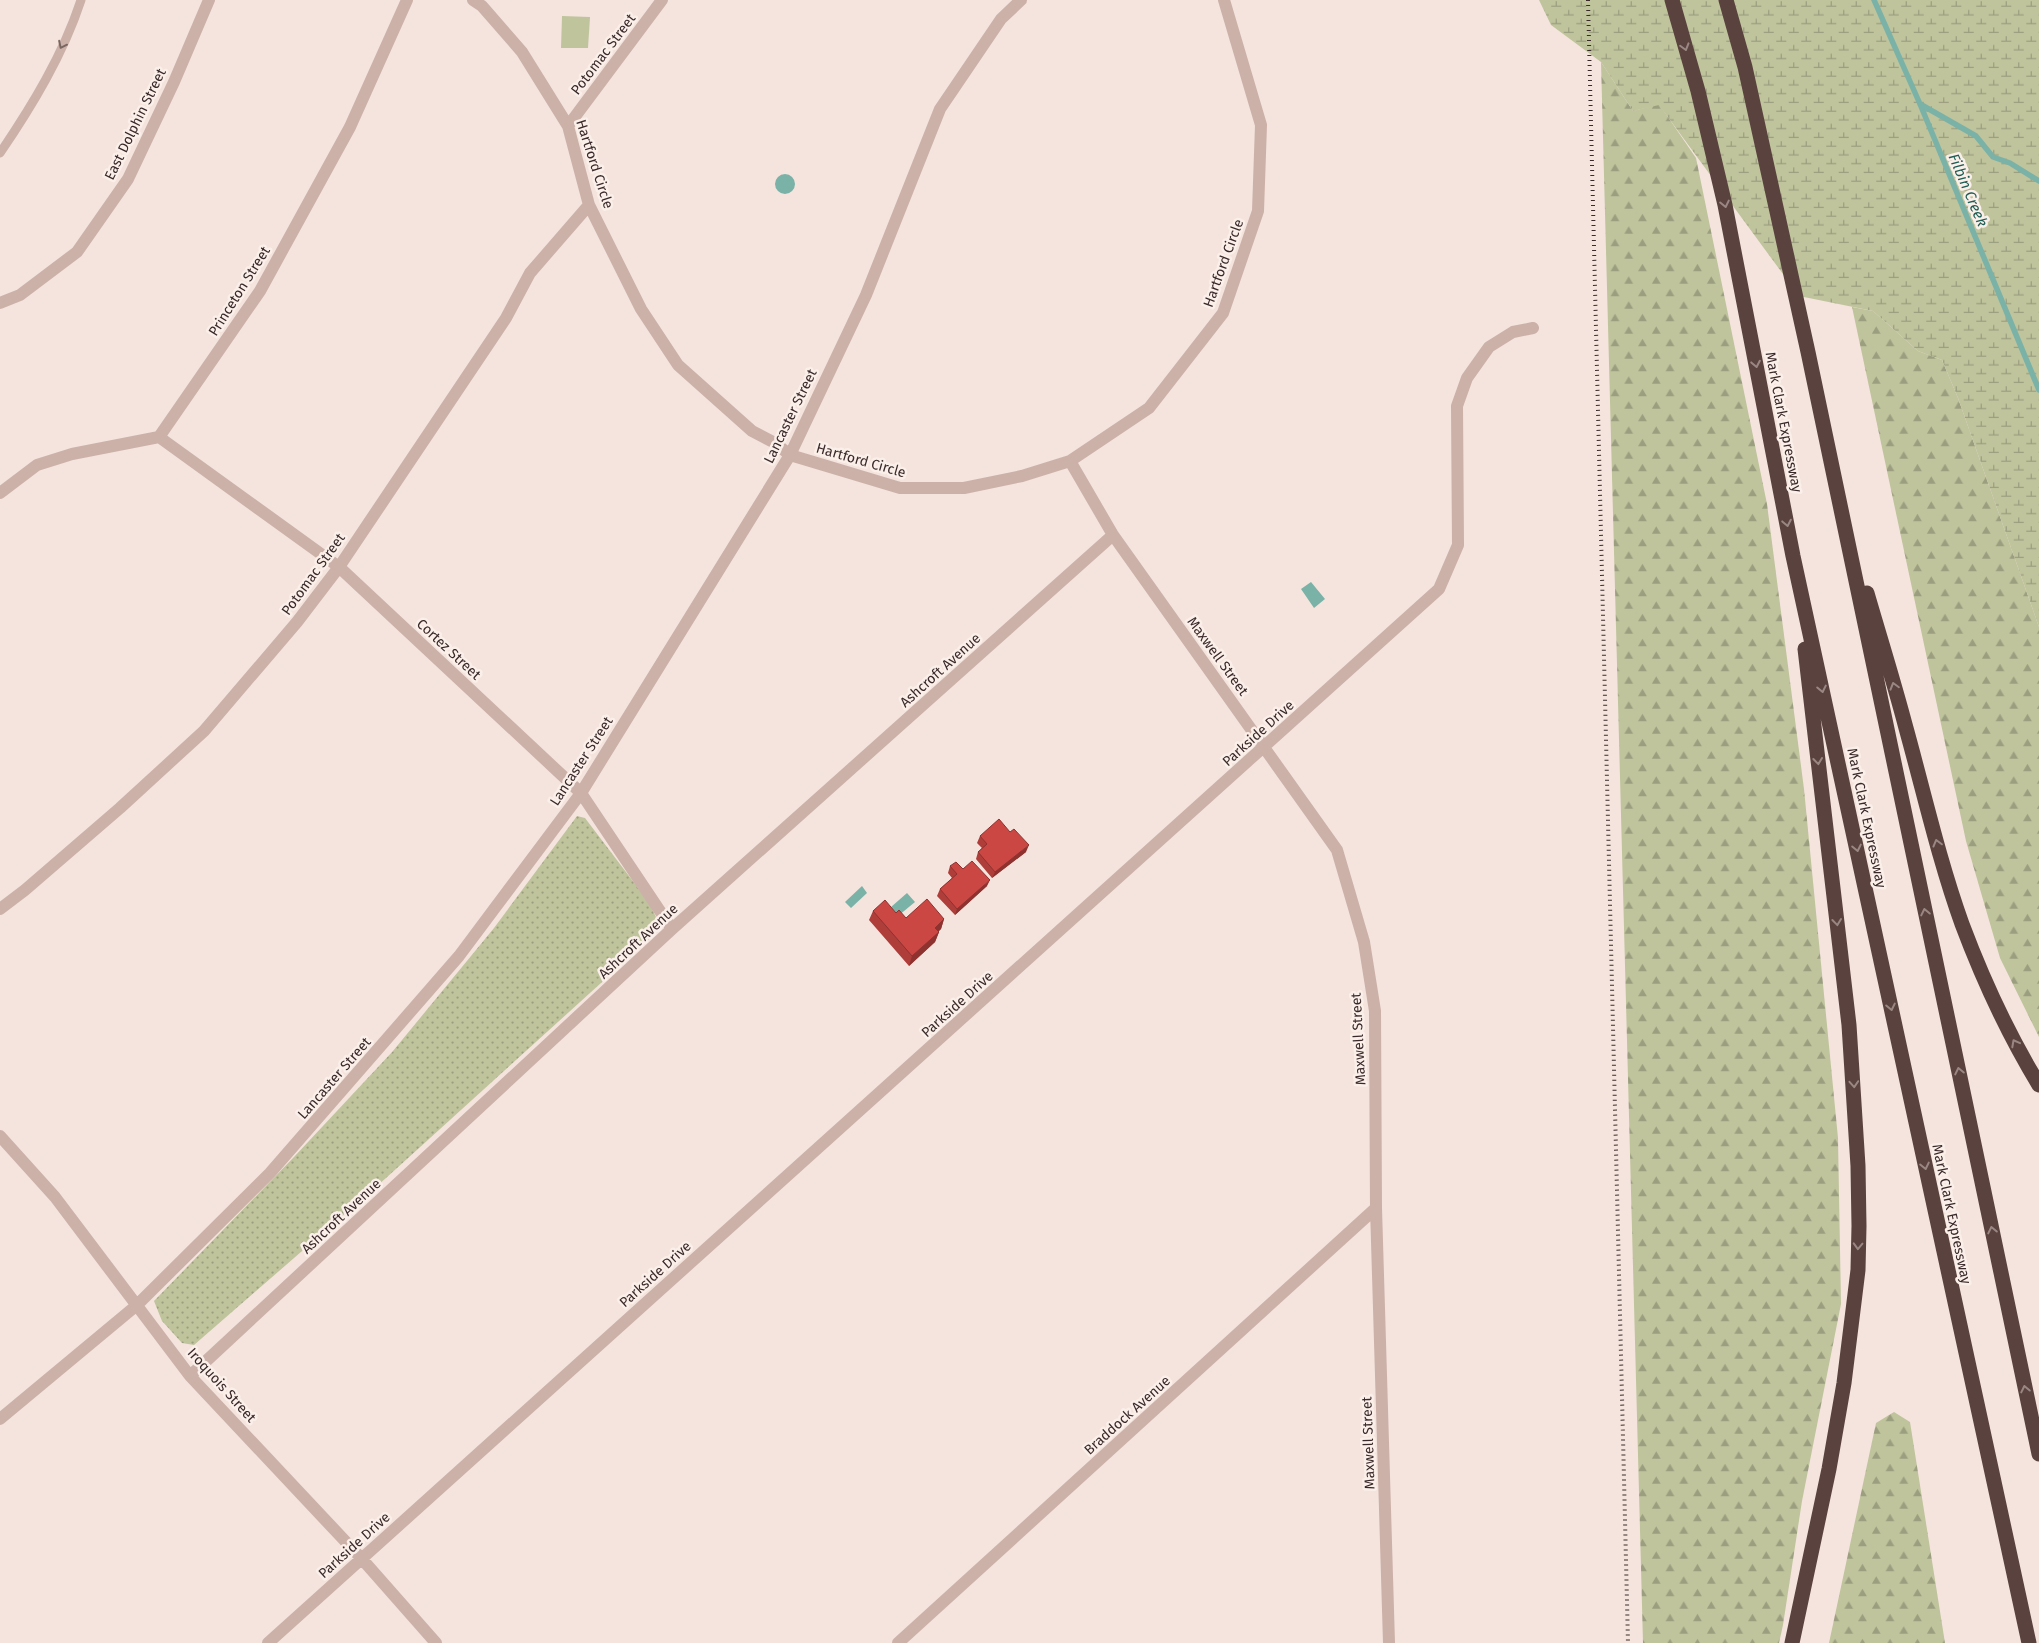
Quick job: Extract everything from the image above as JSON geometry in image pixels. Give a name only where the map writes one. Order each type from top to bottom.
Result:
[{"type":"highway","name":"Mark Clark Expressway","points":[[1672,0],[1698,91],[1725,205],[1794,556],[2029,1643]]},
{"type":"highway","points":[[1726,0],[1745,67],[2039,1454]]},
{"type":"highway","points":[[1833,476],[1906,725],[1941,861],[1962,923],[1994,1002],[2013,1041],[2039,1085]]},
{"type":"highway","points":[[1792,1643],[1827,1478],[1844,1383],[1858,1270],[1859,1226],[1858,1166],[1849,1025],[1794,556]]},
{"type":"street","name":"East Dolphin Street","points":[[0,304],[20,295],[77,252],[128,179],[174,82],[208,0]]},
{"type":"street","name":"Princeton Street","points":[[159,437],[260,291],[350,127],[407,0]]},
{"type":"street","name":"Hartford Circle","points":[[473,0],[482,6],[522,52],[568,126],[589,205],[641,309],[678,365],[752,431],[775,443],[790,455],[900,488],[964,488],[1022,476],[1070,460],[1149,408],[1223,313],[1258,210],[1261,124],[1224,0]]},
{"type":"street","name":"Potomac Street","points":[[568,126],[662,0]]},
{"type":"street","name":"Lancaster Street","points":[[0,1419],[137,1305],[270,1174],[459,956],[581,793],[790,455],[866,295],[940,108],[1001,19],[1021,0]]},
{"type":"street","name":"Potomac Street","points":[[0,909],[25,890],[120,808],[204,731],[297,622],[339,567],[506,318],[530,273],[589,205]]},
{"type":"street","name":"Parkside Drive","points":[[268,1643],[1440,589],[1458,545],[1457,406],[1467,378],[1489,347],[1513,332],[1533,328]]},
{"type":"street","points":[[0,493],[37,465],[72,454],[159,437]]},
{"type":"street","name":"Cortez Street","points":[[159,437],[339,567],[581,793],[672,929]]},
{"type":"street","name":"Maxwell Street","points":[[1070,460],[1113,535],[1337,850],[1364,942],[1375,1011],[1376,1208],[1389,1643]]},
{"type":"street","name":"Ashcroft Avenue","points":[[190,1376],[672,929],[1113,535]]},
{"type":"street","name":"Iroquois Street","points":[[0,1136],[55,1197],[190,1376],[362,1559],[436,1643]]},
{"type":"street","name":"Braddock Avenue","points":[[898,1643],[1376,1208]]},
{"type":"lane","points":[[0,153],[41,89],[81,0]]},
{"type":"green space","points":[[1539,0],[2039,0],[2039,627],[1958,398],[1942,360],[1918,351],[1873,311],[1799,296],[1659,105],[1633,111],[1601,62],[1551,25]]},
{"type":"green space","points":[[562,16],[590,17],[588,48],[561,48]]},
{"type":"green space","points":[[1601,62],[1633,111],[1659,104],[1696,158],[1767,504],[1804,789],[1838,1138],[1841,1304],[1802,1501],[1779,1643],[1643,1643]]},
{"type":"green space","points":[[1852,307],[1873,311],[1918,351],[1942,360],[1958,398],[2039,627],[2039,1037],[2000,958],[1966,841]]},
{"type":"green space","points":[[577,816],[585,818],[648,901],[656,917],[658,929],[655,934],[386,1178],[194,1345],[182,1343],[162,1321],[154,1301],[294,1157],[393,1051],[494,928]]},
{"type":"green space","points":[[1894,1412],[1910,1422],[1945,1643],[1829,1643],[1876,1423]]},
{"type":"water","points":[[781,174],[789,174],[795,180],[795,188],[789,194],[781,194],[775,188],[775,180]]},
{"type":"water","points":[[1311,582],[1325,599],[1314,608],[1301,589]]},
{"type":"water","points":[[862,886],[867,893],[851,908],[845,902]]},
{"type":"water","points":[[907,893],[915,902],[898,916],[891,907]]},
{"type":"building","points":[[999,819],[1010,832],[1014,829],[1029,845],[995,872],[978,852],[987,844],[980,836]]},
{"type":"building","points":[[972,861],[990,880],[957,909],[940,889],[957,874],[950,866],[956,862],[963,869]]},
{"type":"building","points":[[927,899],[944,919],[935,928],[939,932],[912,956],[873,911],[885,900],[896,913],[899,910],[906,918]]},
{"type":"waterway","name":"Filbin Creek","points":[[1874,0],[1920,104],[2039,390]]},
{"type":"waterway","points":[[1920,104],[1976,136],[1993,157],[2010,163],[2039,181]]},
{"type":"railway","points":[[1588,0],[1628,1643]]}]
